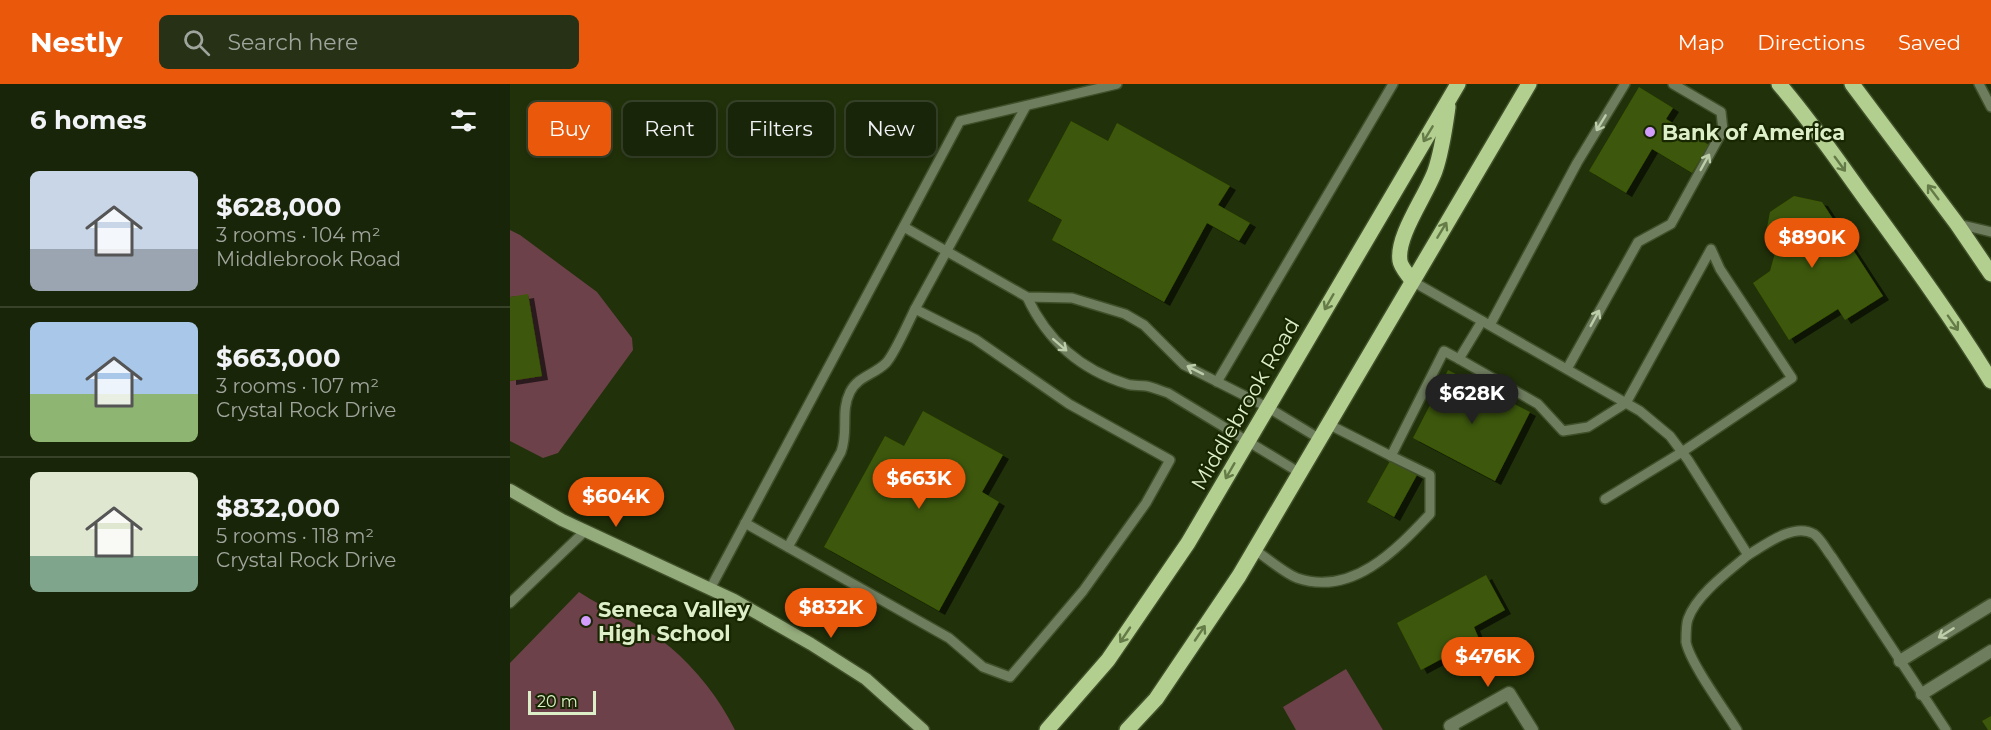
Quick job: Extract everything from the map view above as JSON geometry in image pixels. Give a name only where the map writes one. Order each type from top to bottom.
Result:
[{"type":"main road","name":"Middlebrook Road","points":[[1047,730],[1108,660],[1188,543],[1458,84]]},
{"type":"main road","points":[[1128,730],[1156,699],[1239,576],[1529,84]]},
{"type":"main road","points":[[1779,84],[1800,109],[1887,229],[1991,381]]},
{"type":"main road","points":[[1852,84],[1957,224],[1991,274]]},
{"type":"main road","points":[[1412,281],[1400,263],[1401,248],[1407,226],[1420,205],[1435,170],[1449,98]]},
{"type":"street","points":[[510,490],[562,520],[734,600],[811,644],[866,679],[923,730]]},
{"type":"street","points":[[1900,661],[1991,605]]},
{"type":"street","points":[[1922,694],[1991,651]]},
{"type":"street","points":[[1453,730],[1450,726],[1509,693],[1532,730]]},
{"type":"lane","points":[[710,589],[960,121],[1117,84]]},
{"type":"lane","points":[[1217,382],[1393,84]]},
{"type":"lane","points":[[1459,359],[1486,323],[1625,84]]},
{"type":"lane","points":[[1567,369],[1638,242],[1671,224],[1723,130],[1721,112],[1673,84]]},
{"type":"lane","points":[[1979,84],[1991,107]]},
{"type":"lane","points":[[788,547],[841,452],[845,440],[844,409],[854,385],[887,363],[1026,106]]},
{"type":"lane","points":[[1957,224],[1991,232]]},
{"type":"lane","points":[[904,227],[1027,297],[1072,298],[1125,314],[1144,325],[1184,364],[1320,439]]},
{"type":"lane","points":[[1391,456],[1444,351],[1538,404],[1563,431],[1588,427],[1626,403],[1711,249],[1719,269],[1792,378],[1682,452],[1605,499]]},
{"type":"lane","points":[[1412,281],[1640,411],[1670,436],[1748,555]]},
{"type":"lane","points":[[1027,297],[1037,318],[1053,338],[1080,362],[1104,376],[1130,385],[1168,393],[1300,473]]},
{"type":"lane","points":[[745,523],[949,638],[983,667],[1010,677],[1083,591],[1146,503],[1170,460],[1069,404],[975,339],[915,309]]},
{"type":"lane","points":[[1255,550],[1296,578],[1326,583],[1366,571],[1394,552],[1430,514],[1430,475],[1328,424]]},
{"type":"lane","points":[[510,603],[585,531]]},
{"type":"lane","points":[[1737,730],[1697,667],[1686,642],[1688,619],[1700,600],[1748,555],[1784,533],[1798,531],[1814,534],[1833,557],[1946,730]]},
{"type":"shaded area","points":[[510,230],[597,292],[632,338],[633,350],[558,453],[543,458],[510,441],[510,381],[542,375],[528,295],[510,297]]},
{"type":"shaded area","name":"Seneca Valley High School","points":[[579,592],[649,632],[670,647],[707,685],[735,730],[510,730],[510,663]]},
{"type":"shaded area","points":[[1346,669],[1383,730],[1296,730],[1283,707]]},
{"type":"building","name":"Bank of America","points":[[1639,87],[1673,108],[1666,119],[1709,145],[1692,173],[1652,149],[1626,193],[1589,171]]},
{"type":"building","points":[[1071,121],[1108,141],[1117,123],[1230,186],[1218,205],[1250,223],[1239,241],[1207,223],[1164,302],[1052,240],[1062,220],[1028,201]]},
{"type":"building","points":[[1794,196],[1822,202],[1883,296],[1845,320],[1838,309],[1789,340],[1753,283],[1770,271],[1775,253],[1765,238],[1770,212]]},
{"type":"building","points":[[528,294],[542,376],[510,381],[510,297]]},
{"type":"building","points":[[1448,370],[1530,412],[1495,481],[1413,438]]},
{"type":"building","points":[[923,411],[1003,455],[982,492],[999,502],[939,611],[824,547],[885,436],[904,446]]},
{"type":"building","points":[[1390,461],[1417,475],[1394,517],[1367,502]]},
{"type":"building","points":[[1486,575],[1505,610],[1474,627],[1479,639],[1421,670],[1397,623]]},
{"type":"building","points":[[1991,716],[1991,730],[1988,730],[1982,721]]},
{"type":"place","name":"Bank of America","points":[[1650,132]]},
{"type":"place","name":"Seneca Valley High School","points":[[586,621]]}]
